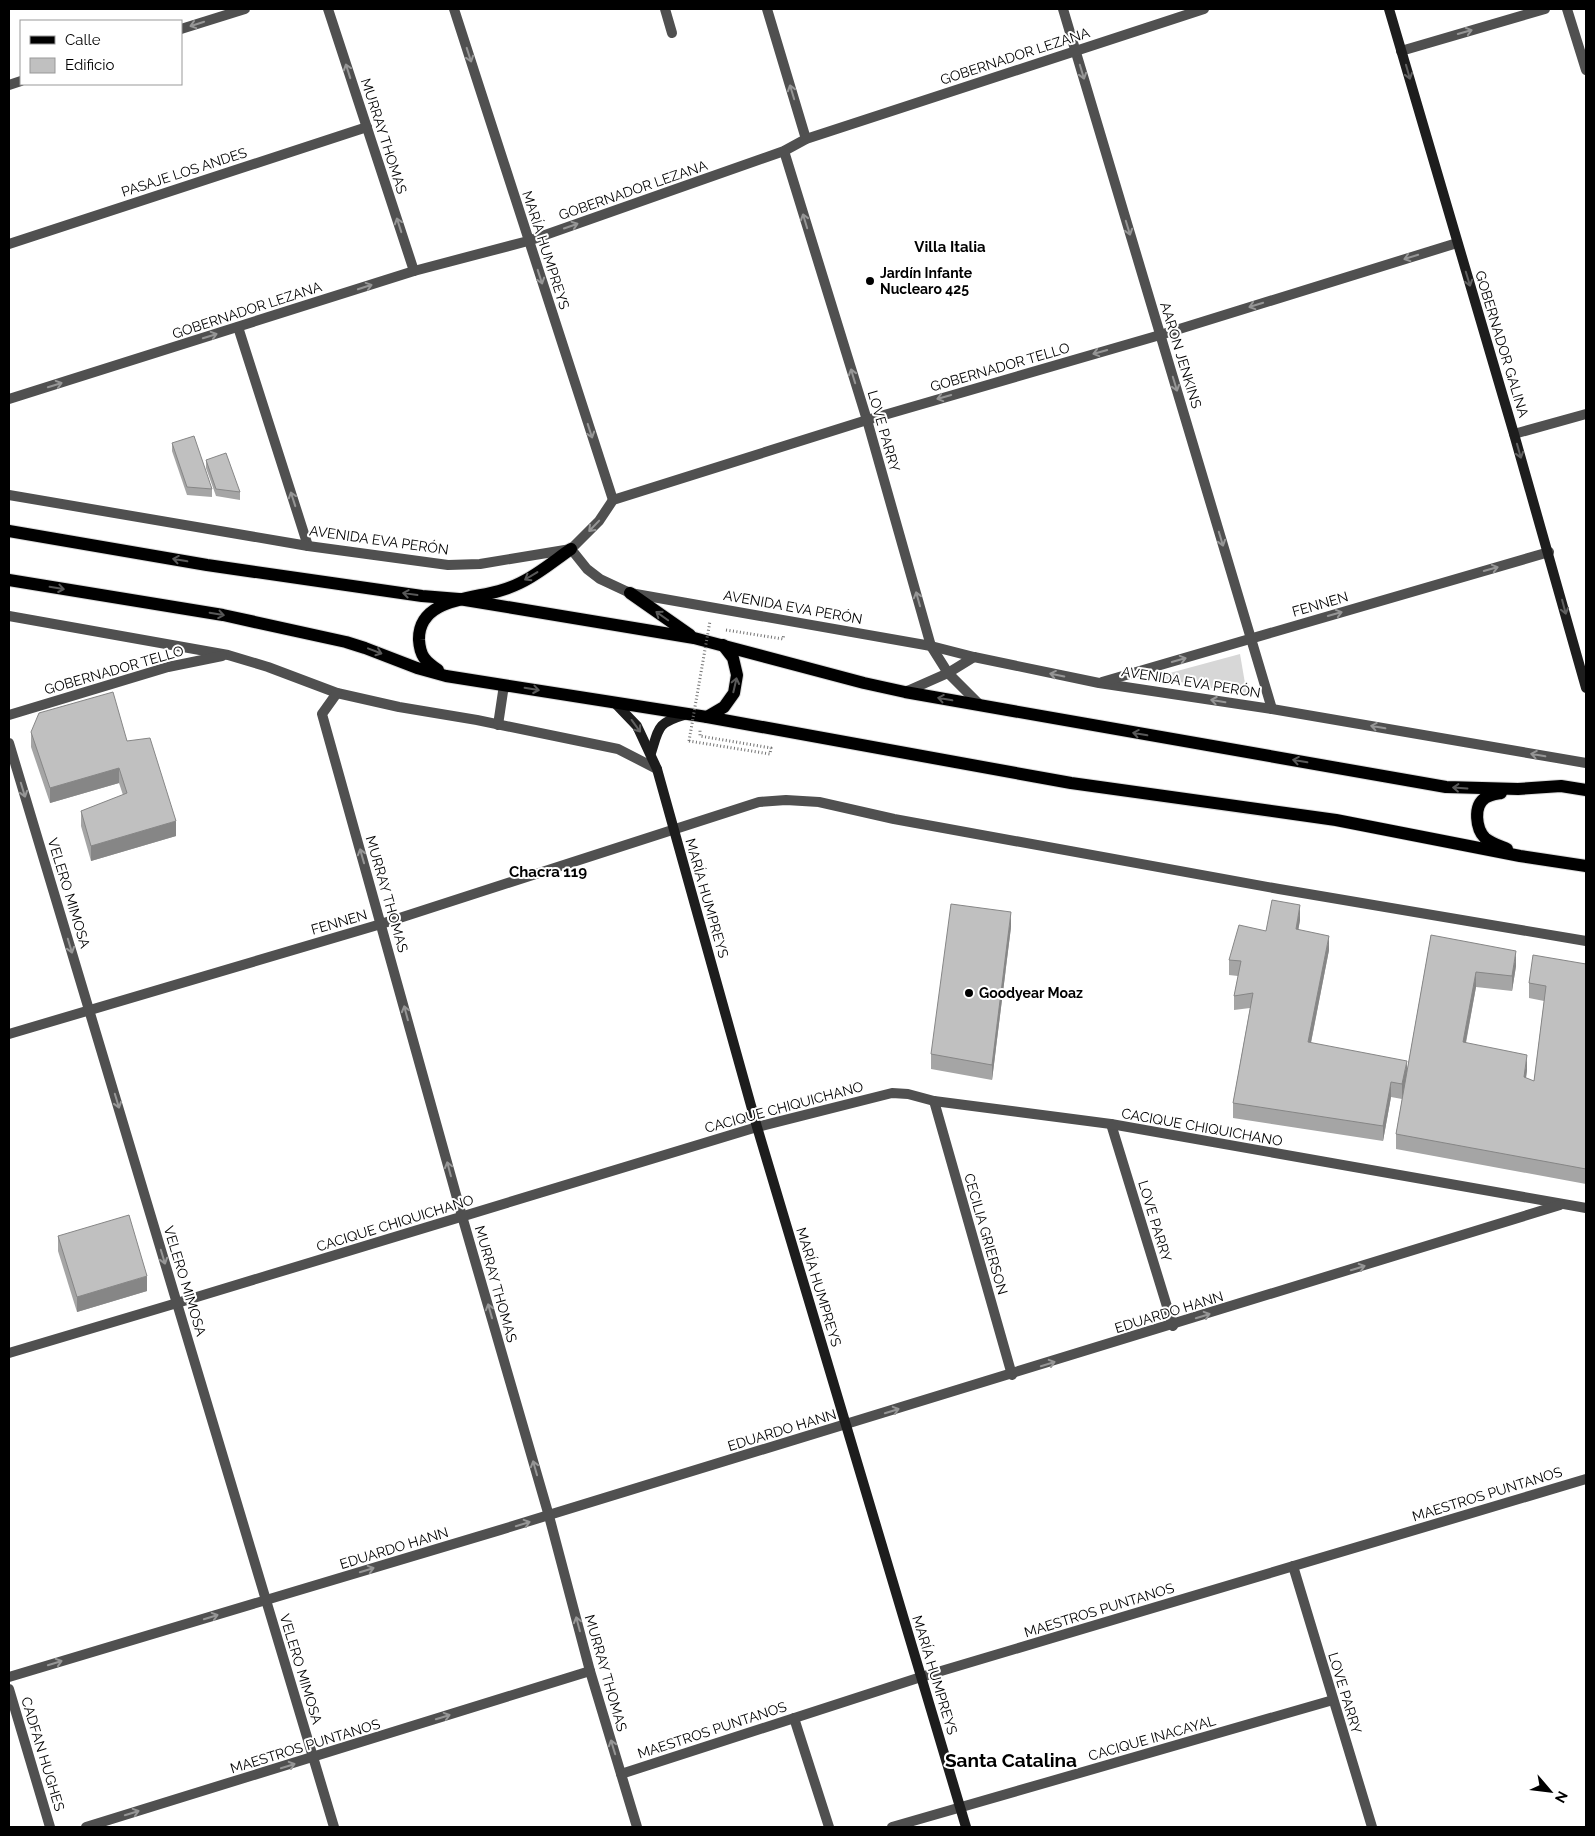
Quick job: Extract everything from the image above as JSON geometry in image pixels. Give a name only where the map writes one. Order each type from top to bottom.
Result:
[{"type":"main road","points":[[9,531],[207,565],[422,596],[459,599],[694,638],[905,692],[1446,787],[1518,789],[1561,786],[1586,790]]},
{"type":"main road","points":[[446,676],[424,660],[420,650],[419,631],[428,615],[439,606],[459,599],[499,591],[522,582],[571,548]]},
{"type":"main road","points":[[9,580],[223,615],[346,642],[417,668],[446,676],[615,702],[684,715],[707,717],[1071,783],[1336,820],[1520,856],[1586,866]]},
{"type":"main road","points":[[630,593],[694,638]]},
{"type":"main road","points":[[707,717],[724,707],[734,692],[737,675],[733,658],[723,644]]},
{"type":"main road","points":[[1518,789],[1485,798],[1477,814],[1479,827],[1485,838],[1520,856]]},
{"type":"street","points":[[182,29],[245,9]]},
{"type":"street","name":"MURRAY THOMAS","points":[[328,9],[414,271]]},
{"type":"street","name":"MARÍA HUMPREYS","points":[[454,9],[612,500]]},
{"type":"street","points":[[665,9],[672,33]]},
{"type":"street","points":[[767,9],[806,139]]},
{"type":"street","name":"AARON JENKINS","points":[[1063,9],[1272,709]]},
{"type":"street","name":"GOBERNADOR LEZANA","points":[[9,399],[414,271],[528,241],[784,151],[806,139],[1204,9]]},
{"type":"street","name":"GOBERNADOR GALINA","points":[[1388,9],[1549,552],[1586,688]]},
{"type":"street","points":[[1402,51],[1545,9]]},
{"type":"street","points":[[1567,9],[1586,70]]},
{"type":"street","name":"PASAJE LOS ANDES","points":[[9,244],[367,127]]},
{"type":"street","name":"LOVE PARRY","points":[[784,151],[867,420],[932,646],[948,673],[980,705]]},
{"type":"street","name":"GOBERNADOR TELLO","points":[[612,500],[867,420],[1160,335],[1457,243]]},
{"type":"street","points":[[238,327],[308,546]]},
{"type":"street","points":[[1514,434],[1586,414]]},
{"type":"street","name":"AVENIDA EVA PERÓN","points":[[9,495],[308,546],[448,566],[480,564],[571,548],[586,569],[600,579],[630,593],[932,646],[974,657],[1098,683],[1272,709],[1586,763]]},
{"type":"street","points":[[571,548],[599,521],[612,500]]},
{"type":"street","name":"FENNEN","points":[[1098,683],[1549,552]]},
{"type":"street","points":[[9,616],[228,655],[337,692],[399,707],[618,749],[657,770]]},
{"type":"street","name":"GOBERNADOR TELLO","points":[[9,715],[168,667],[228,655]]},
{"type":"street","points":[[905,692],[948,673],[974,657]]},
{"type":"street","points":[[498,725],[504,685]]},
{"type":"street","name":"MURRAY THOMAS","points":[[337,692],[322,714],[462,1216],[549,1516],[590,1672],[637,1827]]},
{"type":"street","name":"MARÍA HUMPREYS","points":[[615,702],[637,726],[651,753],[657,770],[757,1127],[966,1827]]},
{"type":"street","points":[[651,753],[659,728],[668,720],[684,715]]},
{"type":"street","name":"VELERO MIMOSA","points":[[9,744],[334,1827]]},
{"type":"street","points":[[1561,786],[1586,783]]},
{"type":"street","name":"FENNEN","points":[[9,1034],[381,924],[760,802],[786,800],[820,802],[894,819],[1279,889],[1586,940]]},
{"type":"street","name":"CACIQUE CHIQUICHANO","points":[[9,1353],[177,1304],[757,1127],[892,1093],[908,1094],[934,1101],[1111,1124],[1586,1208]]},
{"type":"street","name":"CECILIA GRIERSON","points":[[934,1101],[1012,1375]]},
{"type":"street","name":"LOVE PARRY","points":[[1111,1124],[1173,1326]]},
{"type":"street","name":"EDUARDO HANN","points":[[9,1677],[549,1516],[1173,1326],[1562,1205]]},
{"type":"street","name":"MAESTROS PUNTANOS","points":[[621,1774],[921,1677],[1586,1479]]},
{"type":"street","name":"LOVE PARRY","points":[[1293,1566],[1372,1827]]},
{"type":"street","name":"MAESTROS PUNTANOS","points":[[86,1827],[590,1672]]},
{"type":"street","name":"CADFAN HUGHES","points":[[9,1689],[50,1827]]},
{"type":"street","name":"CACIQUE INACAYAL","points":[[892,1827],[1333,1700]]},
{"type":"street","points":[[794,1718],[829,1827]]},
{"type":"path","points":[[700,736],[771,748],[770,754],[689,741],[710,621],[719,622]]},
{"type":"path","points":[[722,629],[783,639],[784,633]]},
{"type":"shaded area","points":[[1240,654],[1247,695],[1155,677]]},
{"type":"building","points":[[194,436],[212,489],[187,487],[172,443]]},
{"type":"building","points":[[226,453],[240,492],[216,489],[206,460]]},
{"type":"building","points":[[113,692],[127,741],[150,738],[176,821],[91,846],[81,811],[127,793],[119,768],[50,788],[31,732],[39,713]]},
{"type":"building","points":[[1272,900],[1300,905],[1296,929],[1329,936],[1308,1042],[1407,1061],[1402,1084],[1391,1082],[1383,1126],[1233,1103],[1253,993],[1234,996],[1241,961],[1229,960],[1239,925],[1266,931]]},
{"type":"building","points":[[951,904],[1011,912],[992,1065],[931,1054]]},
{"type":"building","points":[[1431,935],[1516,951],[1512,976],[1476,972],[1463,1042],[1527,1055],[1524,1077],[1534,1081],[1546,986],[1529,983],[1533,955],[1586,964],[1586,1169],[1396,1134]]},
{"type":"building","points":[[129,1215],[147,1276],[77,1297],[58,1236]]},
{"type":"place","name":"Jardín Infante Nuclearo 425","points":[[870,281]]},
{"type":"place","name":"Goodyear Moaz","points":[[969,993]]},
{"type":"district","name":"Villa Italia","points":[[950,247]]},
{"type":"district","name":"Chacra 119","points":[[548,872]]},
{"type":"district","name":"Santa Catalina","points":[[1011,1760]]}]
